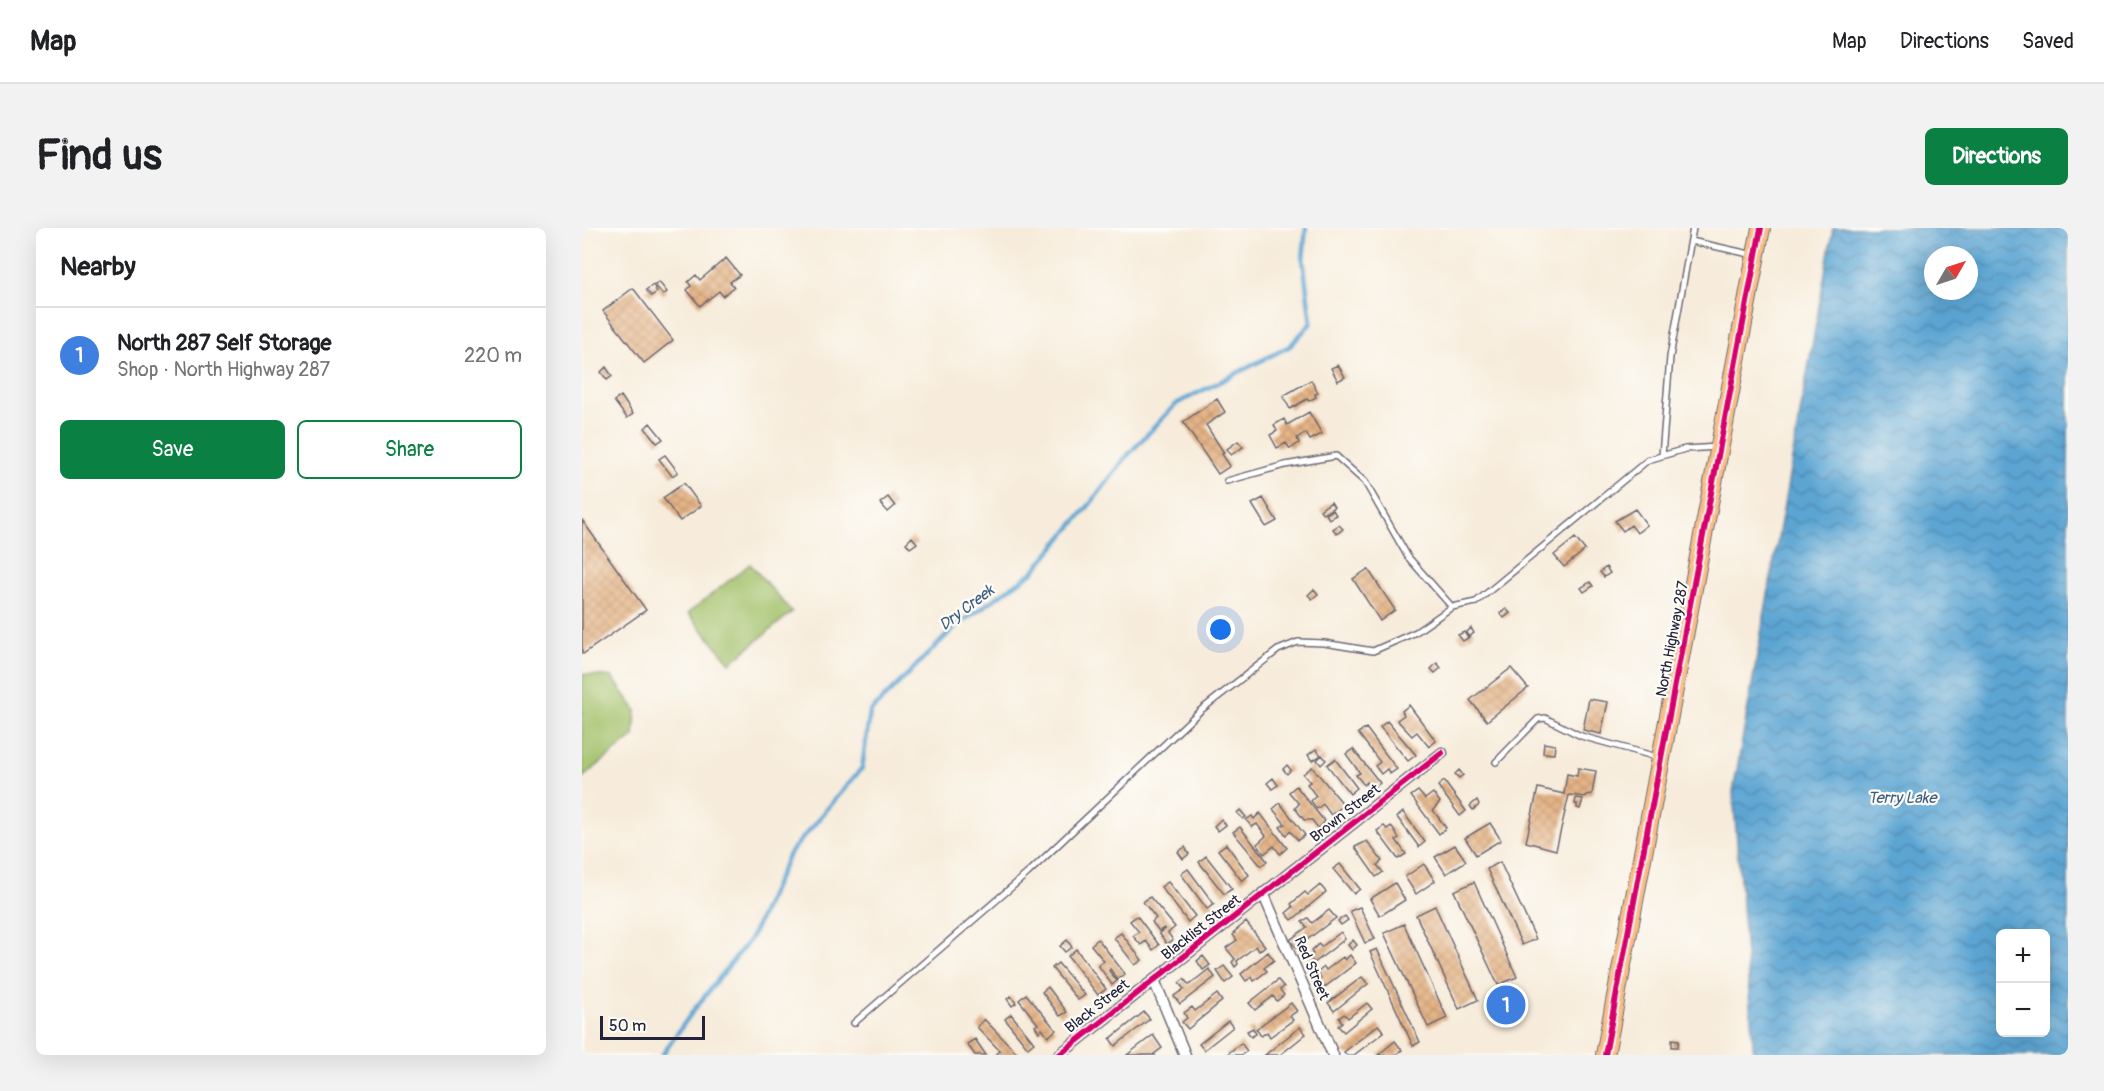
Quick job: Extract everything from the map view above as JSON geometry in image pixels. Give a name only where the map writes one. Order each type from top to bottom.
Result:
[{"type":"highway","name":"North Highway 287","points":[[1605,1055],[1761,228]]},
{"type":"street","name":"Brown Street","points":[[1263,893],[1442,753]]},
{"type":"street","name":"Blacklist Street","points":[[1154,980],[1263,893]]},
{"type":"street","name":"Red Street","points":[[1263,893],[1333,1055]]},
{"type":"street","name":"Black Street","points":[[1059,1055],[1154,980]]},
{"type":"street","points":[[1154,980],[1185,1055]]},
{"type":"lane","points":[[1662,456],[1670,357],[1693,228]]},
{"type":"lane","points":[[1691,241],[1756,255]]},
{"type":"lane","points":[[854,1023],[1028,873],[1201,710],[1278,650],[1298,642],[1324,643],[1373,651],[1416,632],[1452,607],[1476,602],[1648,459],[1685,449],[1719,447]]},
{"type":"lane","points":[[1227,481],[1285,465],[1336,456],[1365,482],[1408,557],[1452,607]]},
{"type":"lane","points":[[1496,762],[1538,719],[1545,718],[1581,736],[1662,758]]},
{"type":"green space","points":[[750,564],[792,612],[730,663],[688,613]]},
{"type":"green space","points":[[582,674],[612,677],[636,710],[634,736],[582,778]]},
{"type":"water","name":"Terry Lake","points":[[1833,228],[2068,228],[2068,1055],[1754,1055],[1733,792]]},
{"type":"building","points":[[726,258],[740,275],[730,282],[734,287],[723,296],[719,291],[700,306],[687,290],[691,286],[688,282],[696,275],[700,280]]},
{"type":"building","points":[[659,282],[667,292],[663,295],[655,285]]},
{"type":"building","points":[[653,285],[657,292],[651,296],[646,290]]},
{"type":"building","points":[[633,288],[673,340],[644,363],[603,311]]},
{"type":"building","points":[[1338,365],[1345,377],[1338,381],[1331,368]]},
{"type":"building","points":[[606,367],[612,376],[607,380],[601,372]]},
{"type":"building","points":[[1311,380],[1318,393],[1315,394],[1316,397],[1309,401],[1307,399],[1290,409],[1283,396]]},
{"type":"building","points":[[621,396],[633,414],[627,418],[614,401]]},
{"type":"building","points":[[1217,399],[1225,412],[1206,425],[1230,466],[1218,474],[1183,422]]},
{"type":"building","points":[[1309,412],[1322,434],[1310,440],[1306,433],[1297,438],[1299,443],[1290,449],[1286,443],[1277,448],[1270,435],[1277,431],[1274,425],[1284,419],[1287,425]]},
{"type":"building","points":[[650,423],[663,439],[657,443],[645,428]]},
{"type":"building","points":[[1238,441],[1243,447],[1231,455],[1227,449]]},
{"type":"building","points":[[665,455],[678,472],[672,476],[659,459]]},
{"type":"building","points":[[684,483],[701,506],[680,521],[663,498]]},
{"type":"building","points":[[888,497],[895,506],[888,512],[880,503]]},
{"type":"building","points":[[1263,498],[1277,521],[1266,527],[1252,504]]},
{"type":"building","points":[[1331,502],[1334,507],[1323,514],[1320,510]]},
{"type":"building","points":[[1635,509],[1647,525],[1637,533],[1631,525],[1623,531],[1615,521]]},
{"type":"building","points":[[1333,510],[1336,515],[1329,519],[1326,514]]},
{"type":"building","points":[[582,520],[646,610],[583,654],[582,653]]},
{"type":"building","points":[[1339,525],[1343,529],[1337,534],[1333,529]]},
{"type":"building","points":[[912,537],[917,543],[910,548],[906,543]]},
{"type":"building","points":[[1575,538],[1585,550],[1564,567],[1554,555]]},
{"type":"building","points":[[1606,567],[1610,573],[1604,577],[1600,572]]},
{"type":"building","points":[[1368,569],[1395,610],[1380,621],[1353,579]]},
{"type":"building","points":[[1590,582],[1593,586],[1584,592],[1581,588]]},
{"type":"building","points":[[1314,589],[1318,594],[1312,599],[1308,595]]},
{"type":"building","points":[[1506,609],[1510,613],[1504,618],[1500,613]]},
{"type":"building","points":[[1471,628],[1474,633],[1469,637],[1466,633]]},
{"type":"building","points":[[1464,632],[1468,638],[1463,641],[1458,635]]},
{"type":"building","points":[[1437,663],[1441,668],[1435,673],[1431,669]]},
{"type":"building","points":[[1511,668],[1528,688],[1487,721],[1470,700]]},
{"type":"building","points":[[1589,699],[1608,702],[1601,734],[1583,730]]},
{"type":"building","points":[[1409,705],[1436,741],[1429,747],[1417,732],[1412,736],[1397,720],[1404,715],[1402,711]]},
{"type":"building","points":[[1387,721],[1416,755],[1408,761],[1380,727]]},
{"type":"building","points":[[1366,728],[1397,769],[1390,774],[1387,769],[1381,774],[1375,766],[1380,762],[1358,733]]},
{"type":"building","points":[[1544,743],[1555,745],[1554,754],[1543,753]]},
{"type":"building","points":[[1316,749],[1321,755],[1312,761],[1308,755]]},
{"type":"building","points":[[1353,749],[1380,783],[1373,789],[1367,782],[1364,785],[1356,775],[1360,773],[1346,754]]},
{"type":"building","points":[[1322,755],[1326,760],[1321,765],[1317,760]]},
{"type":"building","points":[[1335,759],[1357,788],[1350,794],[1327,765]]},
{"type":"building","points":[[1287,765],[1291,770],[1287,774],[1283,769]]},
{"type":"building","points":[[1312,767],[1344,805],[1331,815],[1323,804],[1317,809],[1311,801],[1316,796],[1307,784],[1310,782],[1303,774]]},
{"type":"building","points":[[1578,768],[1596,771],[1592,794],[1586,797],[1569,795],[1556,850],[1526,842],[1538,788],[1564,794],[1567,774],[1577,776]]},
{"type":"building","points":[[1459,770],[1463,775],[1459,778],[1455,774]]},
{"type":"building","points":[[1273,778],[1278,785],[1272,789],[1267,783]]},
{"type":"building","points":[[1444,781],[1466,811],[1460,816],[1438,786]]},
{"type":"building","points":[[1296,786],[1325,822],[1318,828],[1312,820],[1304,820],[1295,808],[1299,804],[1289,792]]},
{"type":"building","points":[[1418,791],[1425,799],[1433,793],[1440,802],[1433,810],[1446,828],[1439,834],[1411,796]]},
{"type":"building","points":[[1576,798],[1583,799],[1580,809],[1575,804]]},
{"type":"building","points":[[1477,800],[1479,804],[1473,810],[1470,806]]},
{"type":"building","points":[[1280,803],[1305,835],[1298,840],[1290,831],[1286,835],[1280,827],[1285,824],[1273,809]]},
{"type":"building","points":[[1240,810],[1246,817],[1243,819],[1237,813]]},
{"type":"building","points":[[1403,812],[1425,842],[1419,847],[1397,817]]},
{"type":"building","points":[[1260,813],[1287,848],[1280,854],[1274,846],[1264,854],[1257,844],[1266,836],[1257,824],[1252,827],[1246,820],[1252,816],[1254,819]]},
{"type":"building","points":[[1221,819],[1226,825],[1218,831],[1214,826]]},
{"type":"building","points":[[1490,823],[1501,840],[1476,855],[1465,838]]},
{"type":"building","points":[[1384,826],[1387,829],[1391,826],[1399,838],[1396,840],[1406,854],[1398,859],[1377,831]]},
{"type":"building","points":[[1240,827],[1267,861],[1261,866],[1233,832]]},
{"type":"building","points":[[1367,841],[1382,861],[1377,865],[1383,872],[1376,877],[1355,847]]},
{"type":"building","points":[[1226,844],[1249,875],[1242,881],[1218,850]]},
{"type":"building","points":[[1455,845],[1466,861],[1446,874],[1435,857]]},
{"type":"building","points":[[1185,847],[1189,854],[1183,859],[1178,852]]},
{"type":"building","points":[[1206,856],[1232,889],[1224,894],[1199,862]]},
{"type":"building","points":[[1500,862],[1536,939],[1522,945],[1487,869]]},
{"type":"building","points":[[1340,864],[1360,889],[1354,894],[1333,869]]},
{"type":"building","points":[[1424,864],[1435,881],[1416,894],[1405,877]]},
{"type":"building","points":[[1188,869],[1214,904],[1207,909],[1181,874]]},
{"type":"building","points":[[1168,882],[1195,916],[1188,922],[1161,887]]},
{"type":"building","points":[[1474,882],[1517,977],[1498,985],[1454,891]]},
{"type":"building","points":[[1395,883],[1405,900],[1380,916],[1370,899]]},
{"type":"building","points":[[1320,885],[1326,892],[1292,920],[1286,913],[1293,907],[1291,904],[1305,892],[1308,895]]},
{"type":"building","points":[[1150,897],[1175,927],[1168,933],[1173,940],[1167,944],[1159,933],[1165,929],[1159,931],[1152,922],[1156,918],[1143,902]]},
{"type":"building","points":[[1435,906],[1478,1000],[1459,1009],[1416,915]]},
{"type":"building","points":[[1360,907],[1375,939],[1365,943],[1350,911]]},
{"type":"building","points":[[1329,910],[1336,918],[1296,948],[1290,940],[1307,927],[1302,922],[1308,918],[1312,923]]},
{"type":"building","points":[[1137,916],[1159,945],[1153,950],[1146,941],[1141,945],[1133,936],[1139,932],[1130,921]]},
{"type":"building","points":[[1345,916],[1348,920],[1341,925],[1338,921]]},
{"type":"building","points":[[1246,922],[1265,946],[1259,951],[1256,946],[1237,961],[1238,964],[1235,967],[1232,962],[1235,959],[1226,948],[1237,940],[1233,935],[1234,932]]},
{"type":"building","points":[[1404,924],[1447,1018],[1428,1027],[1384,933]]},
{"type":"building","points":[[1341,932],[1345,939],[1314,963],[1309,957],[1313,954],[1311,951],[1319,944],[1321,947]]},
{"type":"building","points":[[1121,933],[1142,960],[1135,965],[1114,938]]},
{"type":"building","points":[[1098,939],[1125,974],[1118,980],[1110,969],[1109,971],[1117,981],[1112,985],[1098,965],[1104,961],[1091,945]]},
{"type":"building","points":[[1067,940],[1072,947],[1065,952],[1060,946]]},
{"type":"building","points":[[1353,940],[1357,945],[1352,950],[1348,945]]},
{"type":"building","points":[[1076,949],[1106,989],[1098,995],[1068,956]]},
{"type":"building","points":[[1377,949],[1420,1042],[1413,1046],[1370,952]]},
{"type":"building","points":[[1268,952],[1274,960],[1264,968],[1267,971],[1254,981],[1252,977],[1246,981],[1241,974]]},
{"type":"building","points":[[1350,955],[1356,963],[1321,990],[1315,982],[1321,978],[1317,973],[1324,967],[1326,970],[1343,957],[1345,960]]},
{"type":"building","points":[[1203,956],[1210,965],[1203,970],[1197,961]]},
{"type":"building","points":[[1058,963],[1085,995],[1078,1000],[1052,968]]},
{"type":"building","points":[[1224,966],[1233,977],[1225,983],[1217,971]]},
{"type":"building","points":[[1209,969],[1215,977],[1180,1004],[1174,996],[1184,989],[1179,983],[1184,979],[1189,985]]},
{"type":"building","points":[[1362,977],[1368,984],[1334,1011],[1328,1003]]},
{"type":"building","points":[[1278,980],[1284,987],[1280,990],[1284,995],[1277,1001],[1273,996],[1255,1010],[1249,1003]]},
{"type":"building","points":[[1048,987],[1067,1012],[1060,1016],[1042,992]]},
{"type":"building","points":[[1026,994],[1056,1030],[1048,1037],[1042,1029],[1039,1032],[1035,1026],[1038,1024],[1019,1000]]},
{"type":"building","points":[[1217,994],[1222,1001],[1188,1029],[1182,1022],[1187,1018],[1184,1013],[1192,1007],[1195,1011]]},
{"type":"building","points":[[1011,996],[1016,1003],[1012,1006],[1007,999]]},
{"type":"building","points":[[1291,1003],[1297,1011],[1290,1016],[1293,1020],[1270,1037],[1267,1032],[1261,1036],[1256,1029]]},
{"type":"building","points":[[1367,1003],[1372,1009],[1344,1032],[1338,1026],[1342,1022],[1339,1018],[1344,1014],[1348,1018]]},
{"type":"building","points":[[1144,1012],[1150,1019],[1115,1046],[1110,1039]]},
{"type":"building","points":[[1011,1014],[1034,1043],[1028,1048],[1005,1019]]},
{"type":"building","points":[[984,1019],[1019,1055],[995,1055],[1000,1051],[977,1027]]},
{"type":"building","points":[[1228,1021],[1233,1027],[1204,1050],[1199,1044]]},
{"type":"building","points":[[1378,1025],[1384,1032],[1354,1055],[1347,1055],[1344,1052]]},
{"type":"building","points":[[1300,1027],[1306,1034],[1280,1055],[1265,1055]]},
{"type":"building","points":[[1253,1028],[1256,1034],[1251,1037],[1247,1031]]},
{"type":"building","points":[[1153,1035],[1162,1048],[1155,1055],[1127,1055]]},
{"type":"building","points":[[975,1039],[986,1055],[975,1055],[967,1044]]},
{"type":"building","points":[[1672,1039],[1679,1040],[1678,1047],[1672,1047]]},
{"type":"building","points":[[1395,1041],[1402,1050],[1395,1055],[1378,1055]]},
{"type":"building","points":[[1241,1043],[1247,1051],[1241,1055],[1226,1055]]},
{"type":"waterway","name":"Dry Creek","points":[[662,1055],[693,1011],[751,938],[789,854],[862,768],[870,712],[956,626],[1033,572],[1127,456],[1176,404],[1290,346],[1311,323],[1303,259],[1306,228]]},
{"type":"cycle path","points":[[1605,1055],[1761,228]]},
{"type":"cycle path","points":[[1059,1055],[1442,753]]},
{"type":"place","name":"North 287 Self Storage","points":[[1506,1005]]}]
